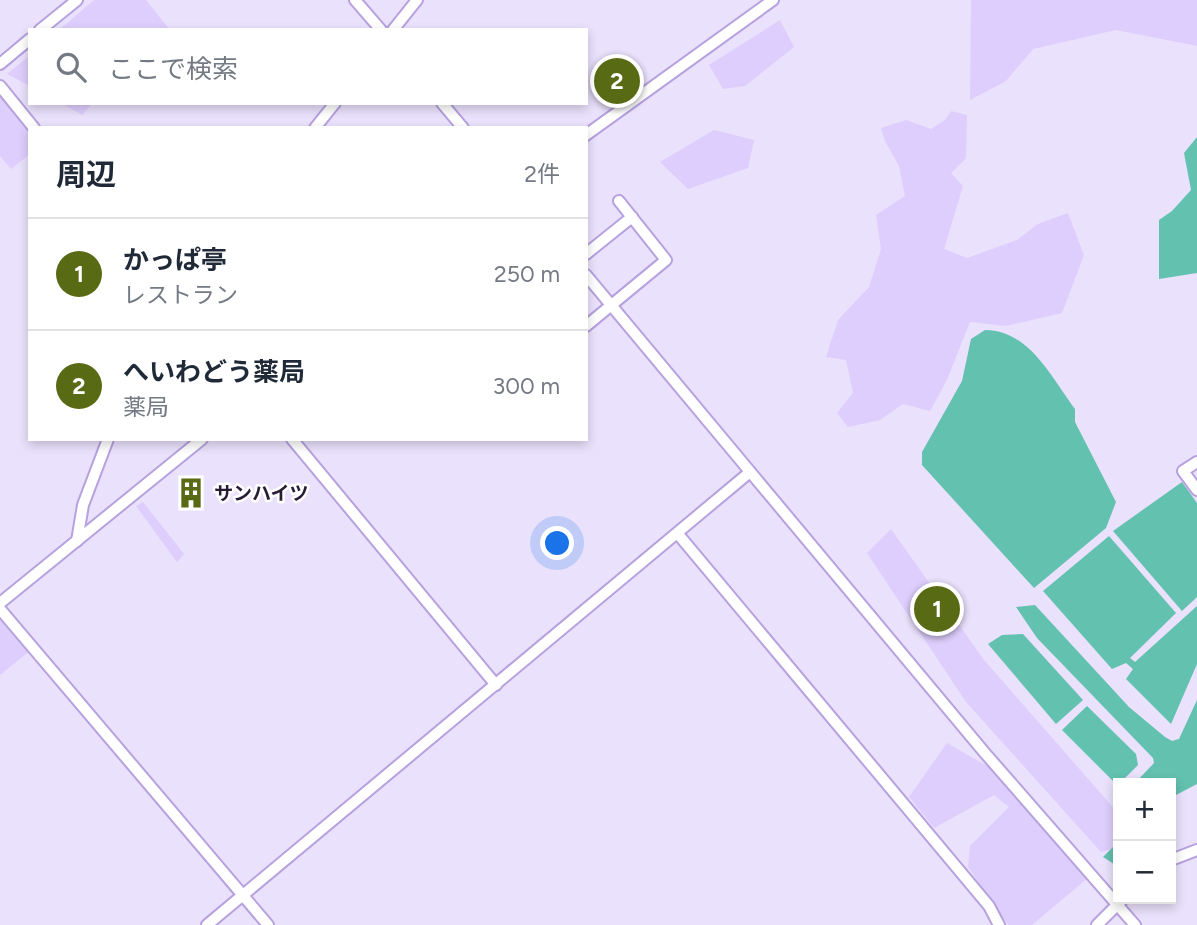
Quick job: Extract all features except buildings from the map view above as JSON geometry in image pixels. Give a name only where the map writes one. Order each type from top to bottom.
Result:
[{"type":"street","points":[[42,28],[77,0]]},
{"type":"street","points":[[355,0],[378,28]]},
{"type":"street","points":[[395,28],[417,0]]},
{"type":"street","points":[[588,134],[773,0]]},
{"type":"street","points":[[0,64],[28,41]]},
{"type":"street","points":[[0,86],[32,126]]},
{"type":"street","points":[[317,126],[333,105]]},
{"type":"street","points":[[444,105],[461,126]]},
{"type":"street","points":[[588,325],[613,307],[666,260],[619,201]]},
{"type":"street","points":[[588,252],[632,217]]},
{"type":"street","points":[[588,277],[984,752],[1113,892]]},
{"type":"street","points":[[77,541],[83,505],[107,441]]},
{"type":"street","points":[[0,603],[200,441]]},
{"type":"street","points":[[294,441],[496,685]]},
{"type":"street","points":[[1197,462],[1183,471],[1197,490]]},
{"type":"street","points":[[207,925],[750,472]]},
{"type":"street","points":[[678,534],[989,906],[999,925]]},
{"type":"street","points":[[0,608],[268,925]]},
{"type":"street","points":[[1176,858],[1197,850]]},
{"type":"street","points":[[1097,925],[1118,904]]},
{"type":"street","points":[[1123,904],[1135,925]]},
{"type":"shaded area","points":[[94,0],[146,0],[168,28],[61,28]]},
{"type":"shaded area","points":[[971,0],[1197,0],[1197,46],[1116,30],[1033,49],[1006,81],[970,100]]},
{"type":"shaded area","points":[[780,20],[794,47],[745,86],[723,89],[709,65]]},
{"type":"shaded area","points":[[28,57],[28,85],[7,74]]},
{"type":"shaded area","points":[[0,85],[29,126],[28,156],[11,169],[0,156]]},
{"type":"shaded area","points":[[64,105],[91,105],[82,115]]},
{"type":"shaded area","points":[[951,111],[967,115],[966,158],[951,173],[963,186],[944,249],[967,258],[1017,240],[1038,224],[1068,213],[1084,255],[1062,313],[1006,326],[970,322],[947,380],[930,411],[903,404],[880,420],[848,427],[837,413],[853,393],[846,360],[826,357],[838,320],[869,287],[881,249],[876,215],[905,196],[899,166],[881,128],[906,120],[931,129],[945,120]]},
{"type":"shaded area","points":[[714,130],[754,140],[748,168],[688,189],[660,162]]},
{"type":"shaded area","points":[[1197,137],[1197,273],[1159,279],[1159,220],[1172,211],[1191,190],[1184,153]]},
{"type":"shaded area","points":[[985,330],[1001,332],[1014,338],[1048,370],[1075,409],[1075,422],[1116,502],[1106,528],[1034,588],[922,465],[922,452],[962,381],[971,339]]},
{"type":"shaded area","points":[[1182,482],[1197,503],[1197,597],[1182,611],[1113,531]]},
{"type":"shaded area","points":[[143,502],[184,554],[177,562],[136,506]]},
{"type":"shaded area","points":[[891,529],[984,660],[1113,807],[1113,848],[1101,852],[966,702],[867,553]]},
{"type":"shaded area","points":[[1109,536],[1176,613],[1130,658],[1135,662],[1197,606],[1197,664],[1171,724],[1126,679],[1133,669],[1126,663],[1112,669],[1043,591]]},
{"type":"shaded area","points":[[1035,605],[1129,707],[1172,741],[1179,739],[1197,700],[1197,784],[1176,795],[1176,778],[1140,778],[1154,763],[1153,758],[1037,638],[1016,607]]},
{"type":"shaded area","points":[[0,617],[31,650],[0,675]]},
{"type":"shaded area","points":[[1023,634],[1083,700],[1056,724],[988,644],[1002,635]]},
{"type":"shaded area","points":[[1087,706],[1136,754],[1138,765],[1125,778],[1113,778],[1113,781],[1062,730]]},
{"type":"shaded area","points":[[947,743],[994,770],[1089,877],[1032,925],[1008,925],[968,867],[970,846],[1009,807],[994,795],[934,828],[909,797]]},
{"type":"shaded area","points":[[1113,847],[1113,863],[1103,857]]},
{"type":"place","name":"へいわどう薬局","points":[[617,81]]},
{"type":"place","name":"サンハイツ","points":[[191,493]]},
{"type":"place","name":"かっぱ亭","points":[[937,609]]}]
